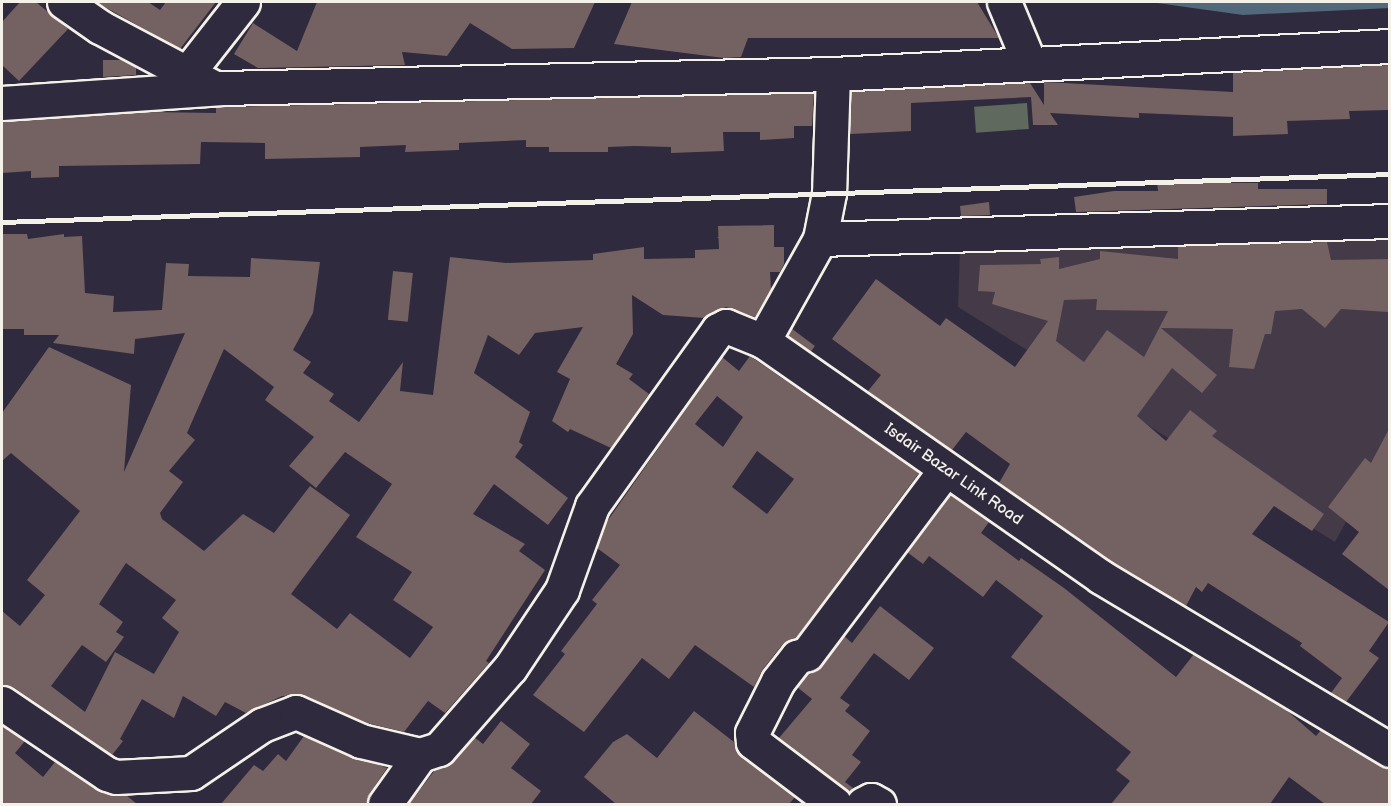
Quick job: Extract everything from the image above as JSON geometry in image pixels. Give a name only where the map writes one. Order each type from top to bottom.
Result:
[{"type":"street","points":[[64,2],[100,27],[185,76],[222,88]]},
{"type":"street","points":[[185,76],[243,2]]},
{"type":"street","points":[[1004,2],[1029,62]]},
{"type":"street","points":[[2,103],[222,88],[833,74],[1029,62],[1389,46]]},
{"type":"street","points":[[763,342],[820,239],[829,194],[833,74]]},
{"type":"street","points":[[820,239],[1389,221]]},
{"type":"street","name":"Isdair Bazar Link Road","points":[[420,755],[446,745],[510,668],[562,590],[589,511],[718,330],[726,326],[763,342],[1101,577],[1389,750]]},
{"type":"street","points":[[835,804],[753,742],[752,733],[778,681],[797,657],[807,654],[945,470]]},
{"type":"street","points":[[2,704],[107,774],[116,777],[191,773],[262,725],[296,712],[361,741],[420,755],[385,804]]},
{"type":"street","points":[[863,804],[872,800],[879,804]]},
{"type":"shaded area","points":[[1389,232],[1389,442],[1335,542],[958,307],[960,247]]},
{"type":"green space","points":[[1027,103],[1029,129],[976,133],[974,107]]},
{"type":"water","points":[[1150,2],[1389,2],[1390,8],[1243,15]]},
{"type":"building","points":[[20,2],[36,2],[68,29],[19,81],[2,65],[2,22]]},
{"type":"building","points":[[96,2],[148,2],[160,10],[166,2],[216,2],[180,49]]},
{"type":"building","points":[[317,2],[595,2],[574,48],[512,49],[470,23],[447,56],[402,52],[405,65],[258,68],[234,54],[253,23],[297,51]]},
{"type":"building","points":[[632,2],[977,2],[999,38],[748,38],[741,57],[724,58],[614,44]]},
{"type":"building","points":[[103,60],[121,60],[136,67],[136,75],[103,77]]},
{"type":"building","points":[[1389,65],[1389,110],[1349,111],[1350,119],[1287,121],[1288,134],[1233,136],[1233,117],[1139,113],[1139,118],[1050,113],[1058,125],[1033,125],[1031,97],[911,103],[911,131],[850,134],[851,92],[1030,83],[1044,105],[1044,82],[1233,92],[1233,73]]},
{"type":"building","points":[[814,93],[812,126],[794,126],[794,138],[760,140],[760,132],[723,132],[724,151],[671,153],[671,147],[634,146],[608,147],[608,152],[549,152],[549,147],[526,147],[526,140],[459,143],[459,150],[405,152],[406,145],[360,147],[360,157],[265,159],[265,143],[201,142],[200,164],[59,166],[59,177],[31,178],[31,171],[2,173],[2,121],[148,112],[216,113],[216,107]]},
{"type":"building","points":[[1157,182],[1258,183],[1258,189],[1327,189],[1327,204],[1076,212],[1074,197],[1114,191],[1158,191]]},
{"type":"building","points":[[989,202],[990,215],[961,216],[960,206]]},
{"type":"building","points":[[774,225],[774,247],[784,247],[784,264],[780,272],[770,272],[771,289],[755,317],[726,307],[704,318],[663,315],[632,295],[633,334],[616,364],[633,374],[629,379],[649,394],[611,448],[570,429],[568,432],[552,421],[570,379],[557,372],[583,327],[535,333],[519,355],[488,335],[474,373],[530,412],[519,442],[523,445],[515,457],[568,498],[548,525],[494,484],[473,514],[525,544],[519,551],[545,570],[486,661],[489,663],[445,713],[428,701],[404,732],[367,723],[303,695],[282,696],[246,713],[225,702],[216,716],[183,696],[174,718],[142,699],[120,739],[123,741],[112,755],[13,687],[2,685],[2,611],[20,626],[45,595],[27,580],[80,511],[11,453],[2,461],[2,413],[49,347],[131,385],[124,472],[185,333],[135,339],[134,354],[53,343],[59,335],[24,335],[24,329],[2,329],[2,234],[27,234],[28,239],[64,234],[64,237],[82,236],[85,293],[114,296],[113,312],[162,310],[166,263],[189,264],[188,276],[250,277],[251,258],[320,262],[313,313],[293,350],[311,362],[303,373],[334,394],[329,401],[359,422],[403,362],[400,391],[433,395],[450,257],[506,263],[593,260],[593,254],[644,247],[644,259],[695,258],[695,250],[719,249],[718,226]],"holes":[[[224,349],[274,387],[265,400],[314,437],[289,466],[316,488],[345,452],[392,484],[356,537],[412,572],[393,600],[433,627],[410,658],[350,613],[337,629],[291,594],[350,515],[310,486],[274,533],[243,514],[204,551],[162,519],[160,513],[183,482],[169,471],[195,440],[187,433]],[[126,563],[176,600],[162,618],[179,632],[154,674],[115,652],[85,712],[51,686],[82,645],[106,662],[124,637],[116,632],[123,622],[99,604]]]},
{"type":"building","points":[[1327,242],[1331,260],[1389,259],[1388,312],[1341,309],[1325,328],[1302,309],[1275,311],[1271,334],[1265,334],[1254,369],[1229,367],[1233,329],[1161,328],[1217,375],[1202,393],[1172,368],[1137,416],[1166,441],[1190,410],[1217,431],[1212,436],[1324,514],[1312,531],[1274,506],[1252,534],[1389,622],[1369,651],[1379,658],[1346,702],[1331,693],[1342,678],[1300,646],[1302,643],[1208,583],[1202,592],[1196,587],[1186,606],[1111,561],[999,483],[1010,464],[966,432],[952,450],[868,391],[881,375],[832,339],[876,279],[940,326],[946,318],[1015,367],[1048,321],[992,304],[995,292],[978,291],[980,265],[1041,264],[1040,259],[1059,257],[1059,269],[1100,259],[1100,251],[1178,259],[1178,246]],"holes":[[[1097,299],[1096,310],[1168,311],[1144,357],[1107,330],[1084,362],[1056,341],[1064,300]]]},
{"type":"building","points":[[393,271],[413,273],[408,322],[388,320]]},
{"type":"building","points":[[791,328],[815,346],[810,352],[786,334]]},
{"type":"building","points":[[750,356],[919,473],[796,638],[782,645],[763,669],[754,687],[695,645],[669,679],[642,658],[584,732],[533,695],[565,654],[561,651],[597,604],[592,600],[620,565],[597,548],[606,523],[722,357],[739,371]],"holes":[[[717,396],[743,417],[723,447],[695,424]],[[757,451],[794,479],[767,514],[732,487]]]},
{"type":"building","points":[[1389,429],[1389,590],[1342,554],[1359,532],[1328,507],[1365,458],[1371,463]]},
{"type":"building","points":[[950,494],[989,522],[981,533],[1019,561],[1021,558],[1064,588],[1176,677],[1194,654],[1285,709],[1316,736],[1321,730],[1389,769],[1389,804],[1325,804],[1289,777],[1270,804],[1111,804],[1130,781],[1116,770],[1131,752],[1011,657],[1043,616],[996,580],[983,597],[929,556],[923,564],[907,552]]},
{"type":"building","points":[[880,606],[934,648],[909,680],[874,653],[840,698],[850,705],[845,711],[870,731],[852,755],[861,762],[845,782],[853,788],[849,792],[779,738],[812,699],[797,687],[808,673],[822,665],[844,636],[852,643]]},
{"type":"building","points":[[694,711],[734,742],[742,757],[795,797],[789,804],[616,804],[584,777],[613,742],[627,734],[657,758]]},
{"type":"building","points":[[501,721],[530,744],[511,768],[541,791],[531,804],[409,804],[435,770],[453,762],[474,737],[483,744]]},
{"type":"building","points":[[2,725],[25,741],[15,753],[43,777],[55,762],[97,790],[126,795],[137,804],[2,804]]},
{"type":"building","points":[[304,736],[387,768],[370,793],[367,804],[221,804],[254,765],[263,771],[278,754],[286,761]]},
{"type":"railway","points":[[2,222],[1390,174]]}]
